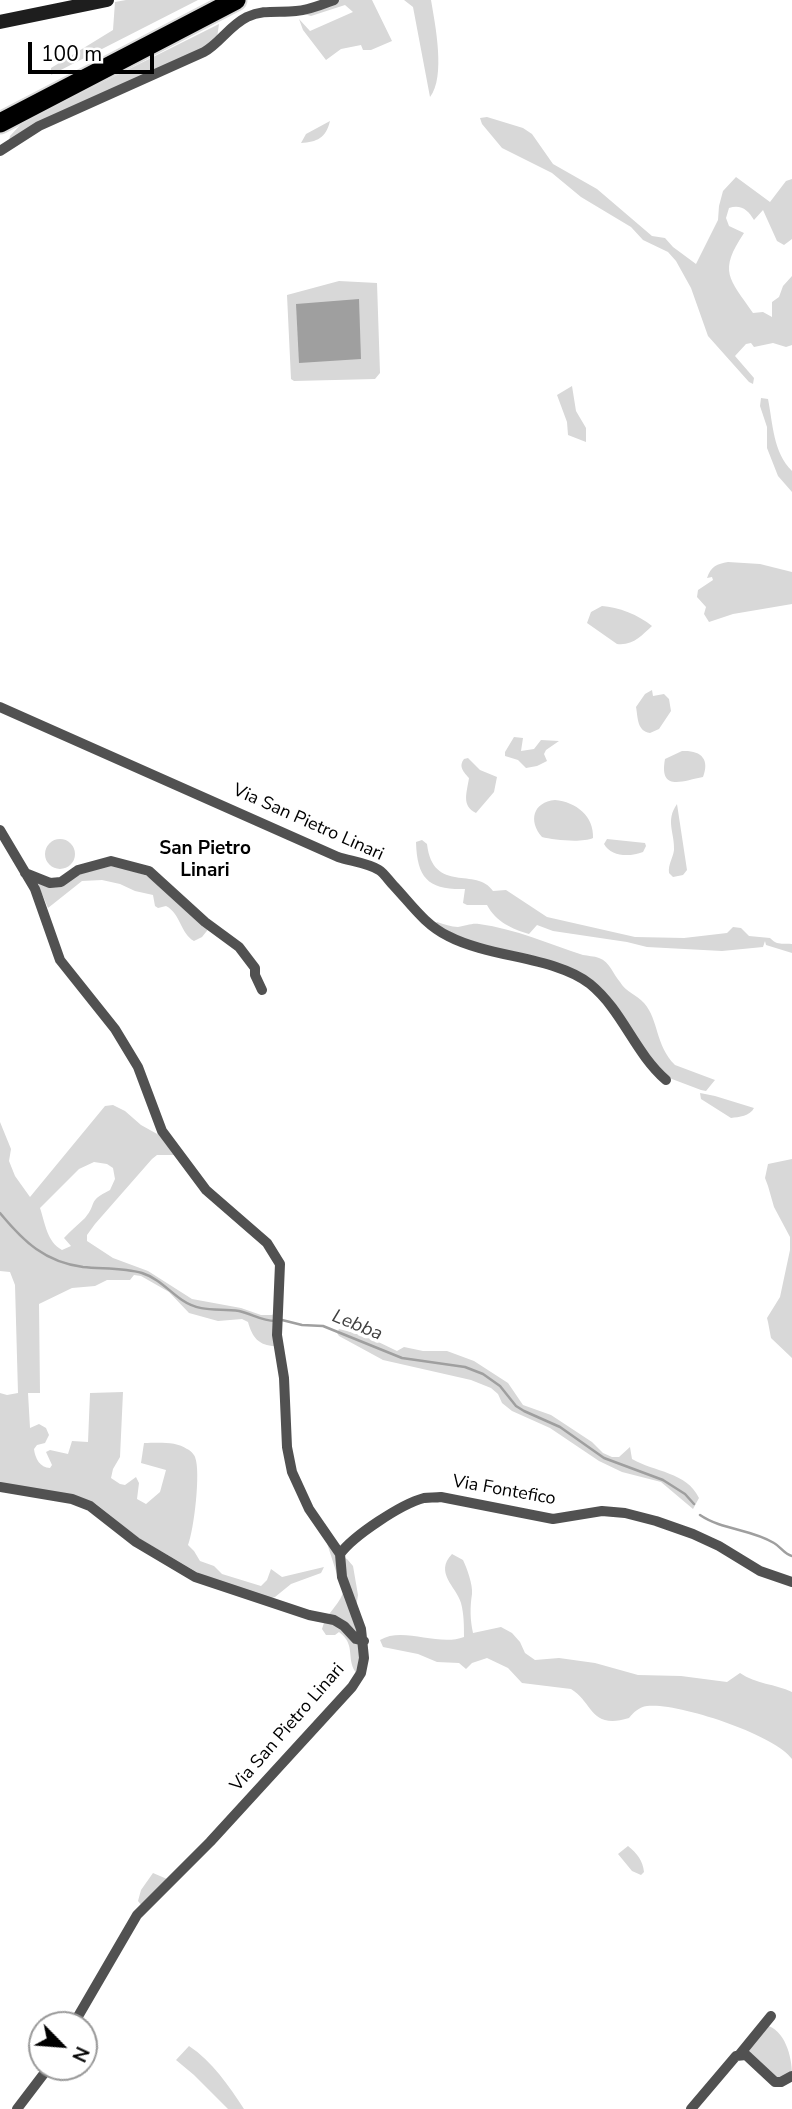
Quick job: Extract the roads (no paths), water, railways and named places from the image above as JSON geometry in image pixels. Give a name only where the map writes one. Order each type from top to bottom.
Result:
[{"type":"highway","points":[[0,110],[212,0]]},
{"type":"highway","points":[[0,123],[236,0]]},
{"type":"main road","points":[[0,22],[107,0]]},
{"type":"street","points":[[0,151],[39,126],[204,52],[231,27],[248,17],[265,11],[294,12],[310,9],[334,0]]},
{"type":"street","name":"Via San Pietro Linari","points":[[0,706],[338,857],[379,870],[421,917],[446,936],[475,948],[551,966],[586,981],[618,1014],[643,1057],[666,1080]]},
{"type":"street","name":"Via San Pietro Linari","points":[[0,830],[35,889],[60,960],[114,1029],[138,1067],[162,1131],[206,1190],[277,1256],[280,1264],[277,1321],[284,1378],[284,1427],[292,1472],[309,1509],[340,1555],[342,1577],[364,1641],[361,1673],[352,1687],[215,1836],[137,1916],[81,2011]]},
{"type":"street","points":[[25,873],[50,883],[61,882],[78,870],[111,861],[149,872],[205,922],[239,947],[255,968],[255,975],[262,990]]},
{"type":"street","points":[[0,1487],[72,1499],[90,1506],[136,1542],[195,1577],[309,1615],[334,1620],[356,1639],[364,1641]]},
{"type":"street","name":"Via Fontefico","points":[[340,1555],[346,1545],[359,1534],[408,1504],[425,1498],[441,1497],[553,1519],[602,1511],[625,1513],[693,1534],[767,1574],[792,1582]]},
{"type":"street","points":[[691,2109],[771,2016]]},
{"type":"street","points":[[740,2054],[746,2055],[775,2082],[792,2076]]},
{"type":"street","points":[[17,2109],[38,2081]]},
{"type":"waterway","name":"Lebba","points":[[0,1213],[27,1242],[57,1261],[83,1267],[142,1273],[196,1307],[239,1311],[275,1321]]},
{"type":"waterway","name":"Lebba","points":[[282,1320],[323,1326],[402,1358],[465,1367],[483,1374],[500,1386],[516,1406],[524,1411],[560,1427],[604,1458],[663,1480],[685,1494],[694,1504]]},
{"type":"waterway","name":"Lebba","points":[[700,1515],[718,1524],[765,1538],[792,1556]]},
{"type":"district","name":"San Pietro Linari","points":[[205,860]]}]
